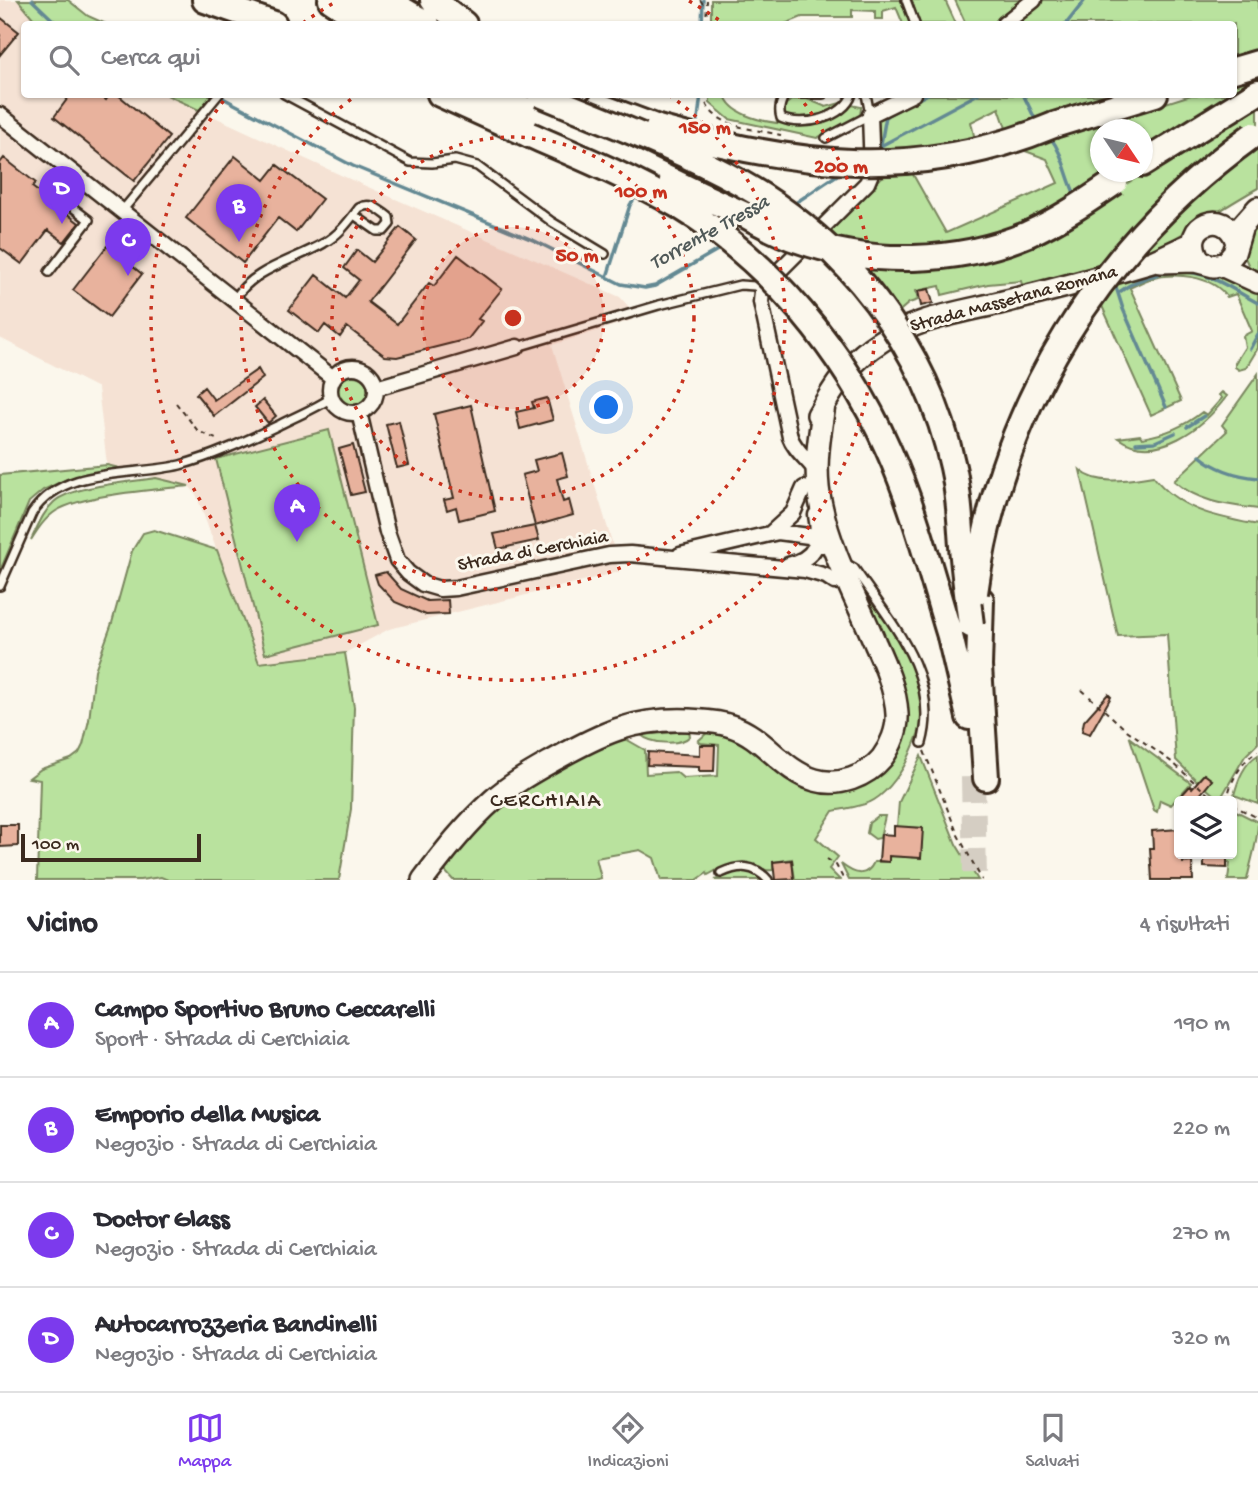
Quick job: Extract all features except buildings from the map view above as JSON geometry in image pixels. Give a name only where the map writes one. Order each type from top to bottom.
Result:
[{"type":"highway","points":[[205,0],[265,21]]},
{"type":"highway","points":[[309,0],[338,21]]},
{"type":"highway","points":[[331,0],[362,21]]},
{"type":"highway","points":[[360,0],[394,21]]},
{"type":"highway","points":[[386,0],[422,21]]},
{"type":"highway","points":[[433,0],[460,21]]},
{"type":"highway","points":[[1237,69],[1258,62]]},
{"type":"highway","points":[[1153,158],[1258,92]]},
{"type":"highway","points":[[449,98],[622,176],[701,220],[757,266],[803,314],[851,378],[887,447],[961,631]]},
{"type":"highway","points":[[461,98],[496,120]]},
{"type":"highway","points":[[501,98],[797,240],[838,252],[888,258],[961,252],[1016,238],[1055,220],[1115,182]]},
{"type":"highway","points":[[549,98],[689,157],[741,183],[771,203],[826,246],[876,301],[901,337],[931,396],[944,431],[957,488],[961,631],[979,778],[979,617],[1002,475]]},
{"type":"highway","points":[[582,98],[659,125],[730,141],[792,153],[874,158],[941,152],[1054,125],[1145,98]]},
{"type":"highway","points":[[600,98],[659,125]]},
{"type":"highway","points":[[961,631],[1002,475],[1019,427],[1041,380],[1073,323],[1134,241],[1172,201],[1217,162],[1256,134]]},
{"type":"main road","name":"Strada Massetana Romana","points":[[1152,262],[1211,264],[1231,259],[1232,237],[1238,211],[1258,198]]},
{"type":"main road","name":"Strada Massetana Romana","points":[[1232,237],[1258,208]]},
{"type":"main road","name":"Strada Massetana Romana","points":[[423,880],[466,827],[500,794],[540,768],[617,729],[656,720],[724,724],[751,735],[809,778],[838,782],[867,771],[887,750],[897,723],[897,709],[886,668],[868,625],[817,541],[811,428],[839,379],[857,360],[903,329],[928,320],[1152,262],[1193,243],[1194,236],[1210,222],[1232,237]]},
{"type":"main road","points":[[1193,243],[1195,254],[1211,264]]},
{"type":"main road","name":"Strada Massetana Romana","points":[[811,464],[837,571],[874,662],[893,692]]},
{"type":"street","points":[[1008,21],[1034,0]]},
{"type":"street","points":[[771,533],[793,513],[811,464],[796,449],[790,437],[761,302],[762,291],[870,179],[870,122],[907,98]]},
{"type":"street","points":[[0,115],[334,378]]},
{"type":"street","points":[[1232,237],[1239,258],[1256,282]]},
{"type":"street","points":[[1211,264],[1256,282]]},
{"type":"street","points":[[376,388],[517,347]]},
{"type":"street","points":[[358,368],[370,375],[376,388],[373,401],[359,412],[342,410],[331,398],[334,378],[343,370],[358,368]]},
{"type":"street","name":"Strada di Cerchiaia","points":[[359,412],[393,550],[402,568],[423,584],[440,589],[456,588],[609,555],[630,554],[810,570],[826,576],[837,571]]},
{"type":"street","name":"Strada di Cerchiaia","points":[[672,557],[771,533],[804,535],[817,541],[812,552],[803,561],[780,567]]},
{"type":"street","points":[[817,541],[827,550],[861,621],[868,625]]},
{"type":"lane","points":[[906,0],[914,21]]},
{"type":"lane","points":[[122,211],[216,98]]},
{"type":"lane","points":[[291,98],[410,162],[420,164],[455,160],[477,166],[552,222],[605,254]]},
{"type":"lane","points":[[785,98],[779,113],[781,118],[792,121],[820,118],[840,111],[850,98]]},
{"type":"lane","points":[[826,138],[870,122],[867,98]]},
{"type":"lane","points":[[63,200],[80,177]]},
{"type":"lane","points":[[49,189],[89,220],[49,272]]},
{"type":"lane","points":[[235,299],[239,291],[251,281],[332,238],[354,215],[364,205],[372,205],[389,216],[390,224],[384,231],[377,232],[354,215]]},
{"type":"lane","points":[[517,347],[659,305],[740,285],[755,286],[762,291]]},
{"type":"lane","points":[[0,586],[32,513],[38,504],[56,490],[123,471],[179,465],[236,444],[331,398]]},
{"type":"lane","points":[[837,571],[854,568],[913,659],[925,691],[927,710],[922,743]]},
{"type":"lane","points":[[721,873],[741,867],[752,868],[760,871],[768,880]]},
{"type":"path","points":[[700,0],[706,8]]},
{"type":"path","points":[[706,21],[707,0]]},
{"type":"path","points":[[705,98],[707,107],[719,119],[787,137]]},
{"type":"path","points":[[176,403],[198,431],[214,439],[236,444]]},
{"type":"path","points":[[1082,690],[1124,728],[1173,763],[1212,796]]},
{"type":"path","points":[[922,743],[958,835],[982,880]]},
{"type":"path","points":[[1228,795],[1239,771],[1252,754],[1258,751]]},
{"type":"path","points":[[1237,808],[1258,818]]},
{"type":"path","points":[[827,859],[836,865],[844,880]]},
{"type":"shaded area","points":[[0,0],[18,0],[36,21],[21,21],[21,98],[174,98],[345,177],[620,297],[629,307],[632,320],[552,345],[619,572],[389,629],[345,653],[258,663],[196,494],[189,486],[107,465],[98,388],[0,338]]},
{"type":"green space","points":[[18,0],[68,0],[88,16],[99,21],[36,21]]},
{"type":"green space","points":[[711,0],[902,0],[911,21],[902,21],[896,7],[883,11],[883,19],[875,19],[875,11],[852,10],[852,17],[802,17],[792,21],[711,21]]},
{"type":"green space","points":[[911,0],[945,0],[955,21],[919,21]]},
{"type":"green space","points":[[955,0],[1025,0],[999,21],[965,21]]},
{"type":"green space","points":[[1039,0],[1258,0],[1258,54],[1237,62],[1237,21],[1014,21]]},
{"type":"green space","points":[[1258,73],[1258,87],[1153,152],[1153,119],[1115,119],[1182,98],[1237,98],[1237,80]]},
{"type":"green space","points":[[173,98],[210,98],[199,110]]},
{"type":"green space","points":[[710,98],[727,98],[732,106],[746,115],[784,124],[825,120],[841,114],[852,105],[861,107],[860,116],[817,138],[729,119],[710,103]]},
{"type":"green space","points":[[794,98],[807,99],[826,107],[844,102],[816,116],[785,116],[785,105]]},
{"type":"green space","points":[[915,98],[1125,98],[1007,131],[999,108],[971,122],[975,140],[879,153],[877,115]]},
{"type":"green space","points":[[1258,101],[1258,126],[1103,269],[1023,288],[1021,281],[988,284],[942,295],[940,286],[916,291],[918,300],[909,303],[896,314],[847,260],[1053,230],[1129,182],[1153,182],[1153,167]]},
{"type":"green space","points":[[1090,127],[1090,182],[1106,182],[1056,214],[1023,229],[937,249],[872,249],[824,235],[882,177],[897,171],[911,171],[946,233],[1058,183],[1047,159],[1020,149]]},
{"type":"green space","points":[[1258,143],[1258,188],[1166,244],[1134,259],[1175,212]]},
{"type":"green space","points":[[1258,215],[1258,276],[1251,271],[1242,251]]},
{"type":"green space","points":[[1162,268],[1205,269],[1258,291],[1258,348],[1246,368],[1239,370],[1235,367],[1245,347],[1243,336],[1252,331],[1236,294],[1227,297],[1212,284],[1181,276],[1150,279],[1130,288],[1181,401],[1151,415],[1102,306],[1095,308],[1116,279]]},
{"type":"green space","points":[[1258,374],[1258,509],[1213,501],[1193,494],[1174,481],[1227,431],[1222,425]]},
{"type":"green space","points":[[353,376],[359,377],[367,385],[367,397],[359,405],[353,406],[347,405],[339,397],[338,391],[339,385],[347,377]]},
{"type":"green space","points":[[1222,392],[1227,396],[1217,408],[1178,439],[1148,447],[1133,445],[1118,438],[1140,435],[1142,438],[1158,434],[1181,426],[1202,412],[1207,415],[1222,398],[1219,395]]},
{"type":"green space","points":[[329,430],[378,625],[265,654],[216,459]]},
{"type":"green space","points":[[107,465],[119,468],[67,479],[43,490],[29,502],[0,571],[0,475]]},
{"type":"green space","points":[[1080,470],[1096,479],[1105,480],[1153,476],[1187,505],[1214,515],[1258,525],[1258,743],[1245,756],[1222,796],[1215,796],[1206,788],[1212,780],[1204,774],[1197,781],[1176,760],[1167,634],[1118,636]]},
{"type":"green space","points":[[156,478],[189,486],[120,494],[69,505],[48,517],[31,540],[47,510],[62,497],[87,488]]},
{"type":"green space","points":[[154,530],[217,550],[259,663],[345,653],[354,707],[351,809],[339,880],[168,880],[161,877],[140,880],[37,880],[40,780],[29,778],[41,769],[71,759],[79,753],[89,720],[95,670],[112,623],[132,551],[143,533]]},
{"type":"green space","points":[[857,579],[909,660],[922,695],[923,713],[907,760],[890,785],[870,802],[833,811],[816,838],[838,857],[829,869],[840,880],[795,880],[792,859],[773,862],[773,870],[751,864],[738,864],[726,866],[708,875],[707,873],[697,880],[661,880],[654,858],[640,850],[596,858],[601,878],[594,880],[453,880],[444,870],[474,831],[509,798],[564,764],[624,738],[645,750],[646,774],[676,772],[683,778],[718,776],[719,745],[698,741],[708,732],[726,733],[829,790],[900,735]]},
{"type":"green space","points":[[689,731],[690,736],[686,739],[666,743],[641,735]]},
{"type":"green space","points":[[1130,738],[1191,783],[1179,796],[1174,796],[1171,805],[1160,800],[1157,812],[1154,810]]},
{"type":"green space","points":[[1258,755],[1258,804],[1234,795],[1245,767]]},
{"type":"green space","points":[[921,756],[956,844],[978,880],[849,880],[841,864],[863,873],[874,862],[889,862],[889,856],[921,858],[922,828],[897,827],[899,802]]},
{"type":"green space","points":[[1237,812],[1258,822],[1256,844],[1247,880],[1228,880],[1230,863],[1227,859],[1237,859]]},
{"type":"green space","points":[[878,816],[885,816],[880,838],[875,839],[867,833],[869,823]]},
{"type":"green space","points":[[741,870],[757,874],[762,880],[715,880]]},
{"type":"waterway","name":"Torrente Tressa","points":[[32,0],[54,21]]},
{"type":"waterway","points":[[702,21],[703,0]]},
{"type":"waterway","name":"Torrente Tressa","points":[[1068,21],[1085,0]]},
{"type":"waterway","name":"Torrente Tressa","points":[[223,98],[353,166],[535,241],[621,284],[645,288],[655,286],[721,248]]},
{"type":"waterway","points":[[697,127],[701,98]]},
{"type":"waterway","points":[[881,144],[886,116],[920,98]]},
{"type":"waterway","name":"Torrente Tressa","points":[[875,149],[971,98]]},
{"type":"waterway","points":[[1025,98],[1036,121]]},
{"type":"waterway","points":[[1050,137],[1059,151],[1076,197]]},
{"type":"waterway","name":"Torrente Tressa","points":[[791,206],[843,171]]},
{"type":"waterway","points":[[607,277],[630,205],[638,193]]},
{"type":"waterway","points":[[1118,293],[1148,277],[1181,272],[1203,275],[1258,303]]},
{"type":"waterway","points":[[1116,287],[1166,407]]},
{"type":"waterway","points":[[1250,349],[1258,334]]},
{"type":"waterway","points":[[1187,427],[1204,416]]},
{"type":"waterway","points":[[1136,443],[1155,442],[1175,433]]},
{"type":"waterway","points":[[1200,456],[1227,472],[1258,478]]},
{"type":"tunnel","points":[[973,777],[975,880]]},
{"type":"place","name":"Autocarrozzeria Bandinelli","points":[[62,224]]},
{"type":"place","name":"Emporio della Musica","points":[[239,242]]},
{"type":"place","name":"Doctor Glass","points":[[128,276]]},
{"type":"place","name":"Campo Sportivo Bruno Ceccarelli","points":[[297,542]]},
{"type":"district","name":"CERCHIAIA","points":[[546,802]]}]
